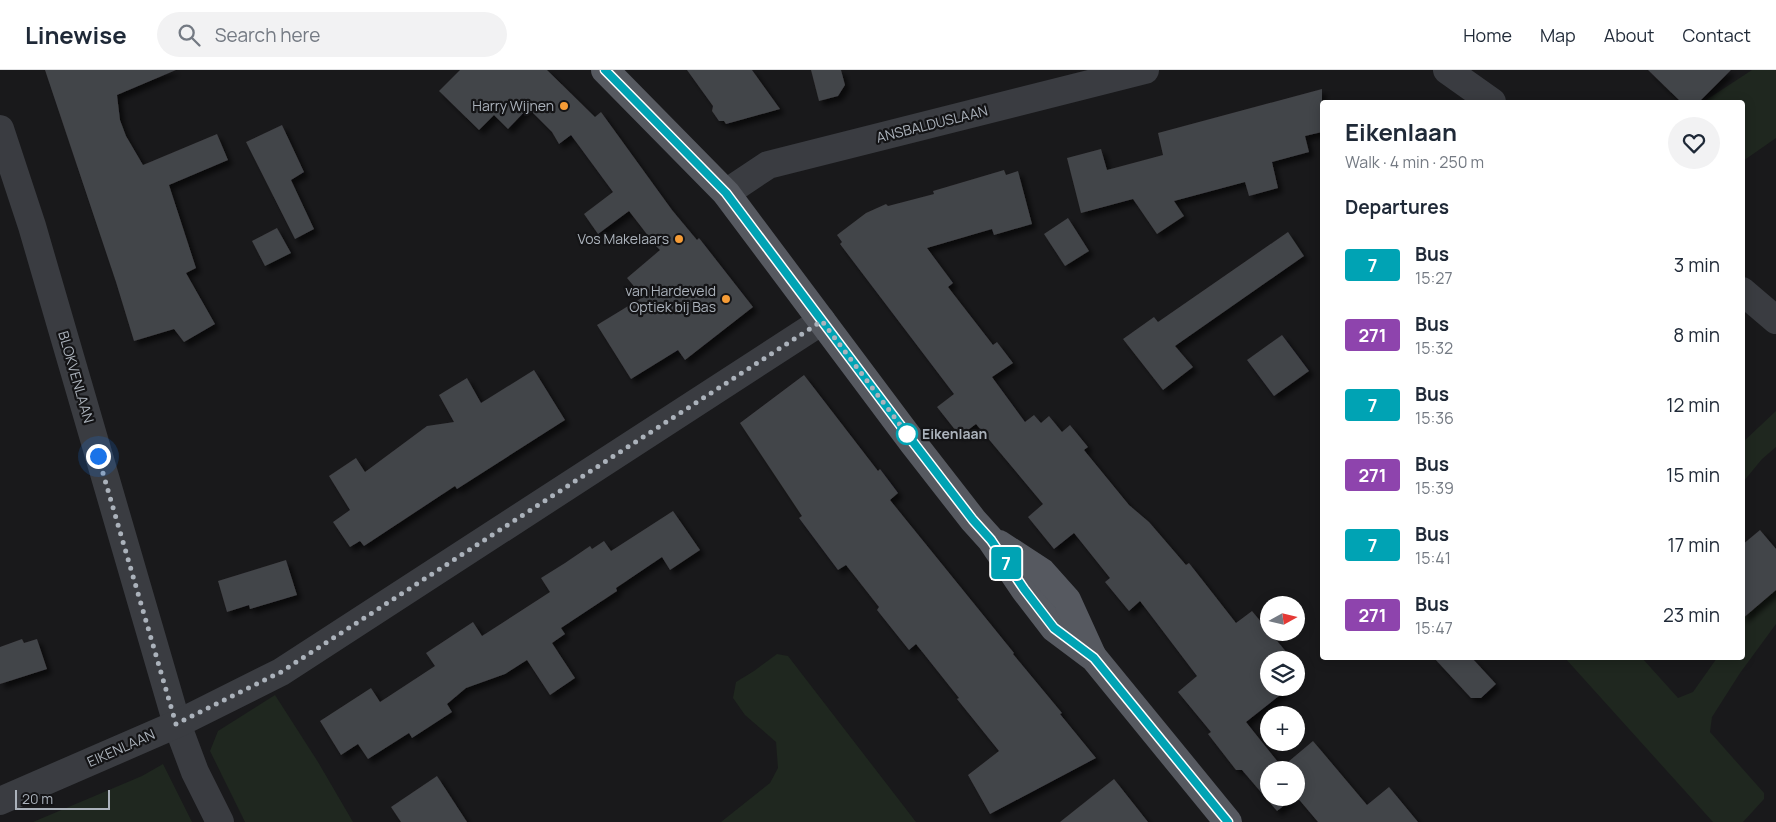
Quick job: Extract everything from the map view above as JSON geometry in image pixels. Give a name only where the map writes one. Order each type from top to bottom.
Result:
[{"type":"main road","points":[[606,70],[726,193],[955,496],[991,540],[1024,589],[1054,628],[1094,658],[1228,822]]},
{"type":"street","name":"ANSBALDUSLAAN","points":[[726,193],[768,165],[1144,70]]},
{"type":"street","points":[[1447,70],[1489,100]]},
{"type":"street","name":"BLOKVENLAAN","points":[[0,129],[32,226],[176,724],[195,772],[220,822]]},
{"type":"street","points":[[1745,294],[1776,320]]},
{"type":"street","name":"EIKENLAAN","points":[[0,801],[176,724],[281,672],[822,321]]},
{"type":"shaded area","points":[[1752,70],[1776,70],[1776,138],[1745,160],[1745,100],[1706,100]]},
{"type":"shaded area","points":[[1776,411],[1776,447],[1762,459],[1745,480],[1745,440]]},
{"type":"shaded area","points":[[1776,574],[1776,624],[1740,673],[1712,717],[1710,732],[1764,793],[1764,799],[1743,822],[1713,822],[1567,660],[1644,660],[1678,698],[1693,692],[1716,660],[1745,660],[1745,617]]},
{"type":"shaded area","points":[[777,654],[788,656],[916,822],[721,822],[770,783],[778,768],[776,742],[745,715],[733,698],[736,682]]},
{"type":"shaded area","points":[[275,695],[318,762],[353,822],[245,822],[210,751],[218,731]]},
{"type":"shaded area","points":[[163,764],[192,822],[33,822],[142,776]]},
{"type":"building","points":[[45,70],[176,70],[117,95],[120,120],[126,136],[143,165],[217,134],[228,160],[169,185],[196,268],[186,273],[215,324],[184,342],[174,329],[134,341]]},
{"type":"building","points":[[460,70],[547,70],[595,117],[601,112],[672,210],[697,240],[699,238],[753,307],[685,360],[678,350],[631,379],[597,325],[643,297],[627,278],[660,250],[629,211],[598,234],[584,214],[613,192],[571,135],[559,144],[552,132],[528,108],[508,129],[494,115],[479,130],[439,91]]},
{"type":"building","points":[[687,70],[752,70],[780,109],[726,124],[724,121],[719,121],[712,111],[713,106]]},
{"type":"building","points":[[811,70],[841,70],[845,85],[838,96],[819,101]]},
{"type":"building","points":[[1648,70],[1731,70],[1701,100],[1679,100]]},
{"type":"building","points":[[1322,89],[1320,132],[1305,136],[1309,152],[1272,162],[1278,188],[1249,196],[1245,182],[1174,201],[1184,216],[1157,234],[1133,199],[1081,213],[1067,158],[1101,149],[1107,170],[1163,155],[1158,133]]},
{"type":"building","points":[[282,125],[304,172],[291,180],[314,229],[295,239],[246,142]]},
{"type":"building","points":[[1004,170],[1006,175],[1018,171],[1032,224],[994,235],[992,229],[927,248],[953,283],[948,287],[993,345],[997,342],[1013,363],[992,377],[1025,422],[1034,415],[1041,423],[1049,416],[1062,432],[1070,425],[1088,447],[1084,450],[1129,505],[1149,522],[1186,565],[1189,563],[1236,623],[1252,611],[1260,621],[1260,641],[1277,641],[1285,651],[1260,651],[1260,696],[1279,696],[1266,706],[1260,706],[1260,711],[1246,722],[1260,740],[1260,751],[1269,751],[1277,761],[1260,761],[1260,791],[1242,770],[1236,770],[1208,734],[1211,732],[1178,692],[1197,676],[1140,601],[1129,611],[1105,582],[1110,578],[1074,533],[1054,549],[1028,517],[1043,504],[976,424],[960,436],[937,407],[954,394],[840,244],[842,242],[837,235],[866,213],[886,204],[888,206],[934,194],[933,191]]},
{"type":"building","points":[[1068,218],[1089,251],[1065,266],[1044,234]]},
{"type":"building","points":[[277,228],[291,253],[265,266],[252,241]]},
{"type":"building","points":[[1288,232],[1304,256],[1175,346],[1193,367],[1163,390],[1123,339],[1154,317],[1158,322]]},
{"type":"building","points":[[1282,335],[1309,371],[1274,396],[1247,360]]},
{"type":"building","points":[[534,370],[565,420],[457,489],[455,486],[364,546],[360,541],[350,547],[333,522],[350,510],[329,476],[356,458],[365,472],[427,426],[454,422],[439,395],[467,378],[481,403]]},
{"type":"building","points":[[804,375],[878,471],[880,469],[898,493],[890,500],[1062,713],[1060,714],[1096,758],[990,814],[968,775],[999,751],[916,644],[909,650],[877,610],[879,607],[846,565],[838,570],[799,518],[802,516],[740,423]]},
{"type":"building","points":[[673,511],[700,550],[670,570],[662,557],[616,588],[617,591],[561,628],[565,634],[552,643],[575,678],[550,695],[527,660],[505,674],[466,688],[447,704],[452,712],[412,738],[409,733],[368,759],[358,744],[341,755],[320,721],[371,688],[380,702],[435,666],[426,653],[473,622],[482,636],[550,592],[541,578],[590,546],[592,549],[604,541],[611,551]]},
{"type":"building","points":[[1760,530],[1776,549],[1776,590],[1745,616],[1745,542]]},
{"type":"building","points":[[286,560],[297,595],[250,609],[249,605],[227,612],[218,581]]},
{"type":"building","points":[[22,639],[24,643],[37,639],[47,669],[0,684],[0,647]]},
{"type":"building","points":[[1436,660],[1474,660],[1496,684],[1481,698],[1471,698]]},
{"type":"building","points":[[1313,741],[1367,805],[1389,787],[1418,822],[1318,822],[1304,806],[1305,761],[1289,761],[1301,751],[1305,751],[1305,748]]},
{"type":"building","points":[[437,776],[467,822],[401,822],[391,807]]},
{"type":"building","points":[[1114,779],[1148,822],[1060,822]]},
{"type":"building","points":[[1273,806],[1284,806],[1277,811]]},
{"type":"bus line","name":"7","points":[[605,70],[726,193],[913,442],[973,520],[991,540],[1024,589],[1054,628],[1094,658],[1228,822]]},
{"type":"place","name":"Harry Wijnen","points":[[564,106]]},
{"type":"place","name":"Vos Makelaars","points":[[679,239]]},
{"type":"place","name":"van Hardeveld Optiek bij Bas","points":[[726,299]]},
{"type":"place","name":"Eikenlaan","points":[[907,434]]},
{"type":"route","points":[[98,456],[176,724],[281,672],[822,321],[907,434]]}]
